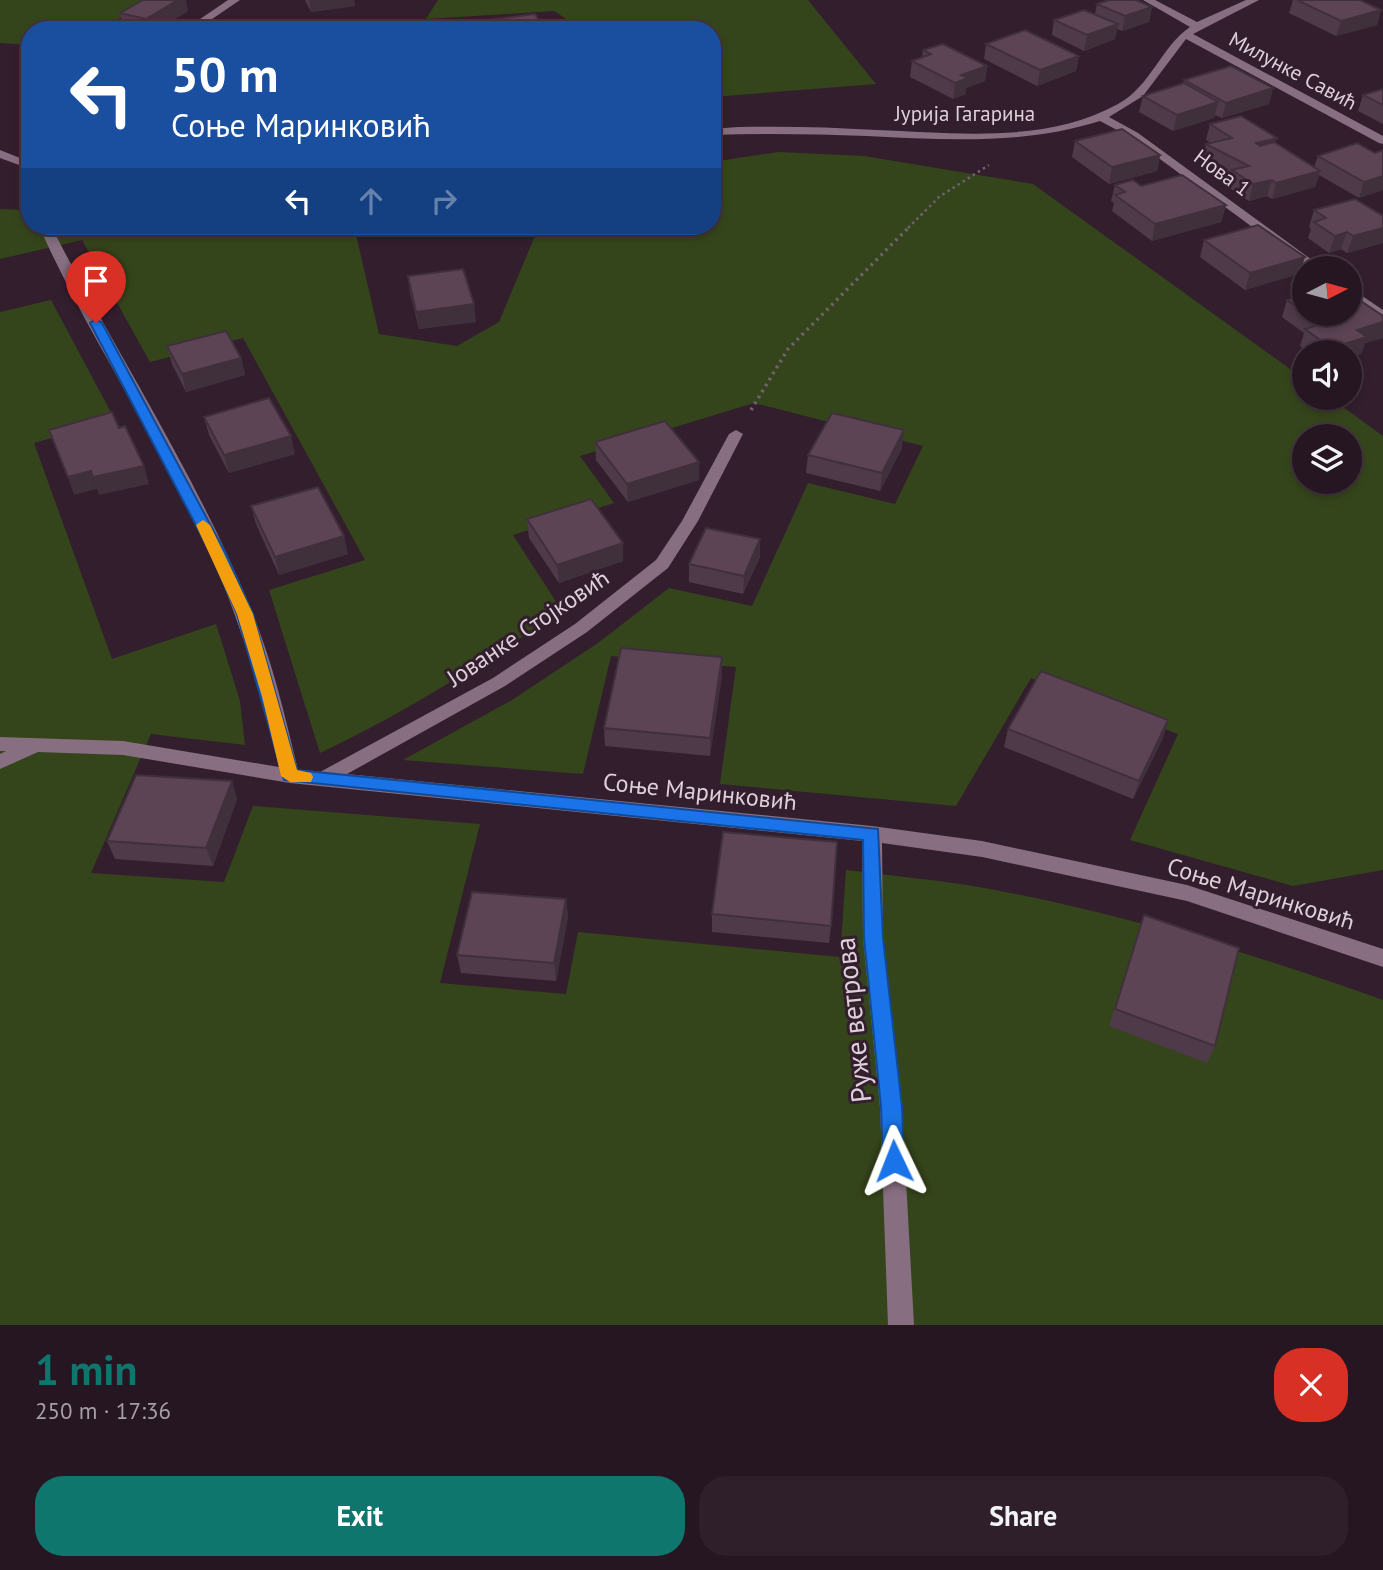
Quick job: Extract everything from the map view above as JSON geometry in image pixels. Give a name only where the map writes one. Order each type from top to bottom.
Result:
[{"type":"street","points":[[203,21],[235,0]]},
{"type":"street","points":[[1148,0],[1198,27]]},
{"type":"street","name":"Јурија Гагарина","points":[[721,131],[766,128],[995,138],[1061,130],[1100,116],[1142,93],[1173,46],[1185,34],[1254,0]]},
{"type":"street","name":"Милунке Савић","points":[[1185,34],[1383,141]]},
{"type":"street","name":"Нова 1","points":[[1100,116],[1133,135],[1300,256]]},
{"type":"street","points":[[0,154],[21,162]]},
{"type":"street","points":[[50,235],[229,577],[256,649],[290,776]]},
{"type":"street","points":[[1362,301],[1383,316]]},
{"type":"street","name":"Јованке Стојковић","points":[[323,779],[499,682],[581,628],[662,564],[690,522],[736,434]]},
{"type":"street","name":"Соње Маринковић","points":[[0,744],[123,748],[290,776],[872,834],[982,849],[1187,893],[1383,958]]},
{"type":"street","points":[[0,762],[40,744]]},
{"type":"street","name":"Руже ветрова","points":[[872,834],[873,938],[891,1107],[901,1325]]},
{"type":"path","points":[[736,434],[788,349],[939,197],[990,164]]},
{"type":"green space","points":[[0,0],[147,0],[116,21],[21,21],[21,44],[0,43]]},
{"type":"green space","points":[[438,0],[808,0],[876,84],[721,96],[721,21],[569,21],[554,11],[426,19]]},
{"type":"green space","points":[[778,152],[864,156],[1033,184],[1292,370],[1292,410],[1347,410],[1383,436],[1383,870],[1293,886],[1130,840],[1178,734],[1031,678],[956,806],[720,784],[736,667],[611,656],[583,774],[403,760],[512,700],[598,643],[669,588],[752,606],[808,483],[895,504],[923,446],[754,403],[580,456],[614,503],[513,535],[562,611],[413,704],[320,753],[269,590],[365,560],[243,338],[150,362],[82,240],[0,259],[0,209],[21,210],[21,235],[356,235],[379,334],[457,346],[499,322],[534,238],[540,235],[721,235],[721,161]]},
{"type":"green space","points":[[51,300],[115,420],[34,443],[112,659],[216,624],[240,701],[245,745],[151,734],[91,873],[224,882],[253,806],[480,824],[440,983],[566,994],[578,932],[840,957],[846,870],[967,885],[1073,906],[1229,949],[1383,1000],[1383,1325],[0,1325],[0,312]]},
{"type":"building","points":[[143,0],[178,0],[146,19],[120,13]]},
{"type":"building","points":[[1109,0],[1136,0],[1152,7],[1125,16],[1097,4]]},
{"type":"building","points":[[1297,0],[1360,0],[1381,10],[1341,21]]},
{"type":"building","points":[[1084,10],[1118,24],[1087,35],[1054,20]]},
{"type":"building","points":[[535,14],[539,21],[489,21]]},
{"type":"building","points":[[1025,30],[1079,56],[1040,70],[986,44]]},
{"type":"building","points":[[943,44],[987,66],[961,75],[968,78],[955,83],[912,61],[931,54],[923,50]]},
{"type":"building","points":[[1231,66],[1273,88],[1226,103],[1184,80]]},
{"type":"building","points":[[1184,83],[1218,102],[1177,115],[1143,96]]},
{"type":"building","points":[[1383,89],[1383,105],[1363,95]]},
{"type":"building","points":[[1241,116],[1277,138],[1256,143],[1260,146],[1274,142],[1320,171],[1276,183],[1272,180],[1253,184],[1232,170],[1249,166],[1206,144],[1232,138],[1210,124]]},
{"type":"building","points":[[1122,129],[1160,155],[1112,167],[1075,141]]},
{"type":"building","points":[[1357,143],[1375,153],[1383,150],[1383,176],[1364,182],[1318,156]]},
{"type":"building","points":[[1182,175],[1226,205],[1155,224],[1115,195],[1125,192],[1115,185],[1133,180],[1141,186]]},
{"type":"building","points":[[1355,199],[1383,216],[1383,228],[1353,236],[1347,232],[1335,236],[1314,222],[1326,218],[1314,210]]},
{"type":"building","points":[[1258,225],[1304,256],[1292,256],[1292,261],[1250,273],[1204,240]]},
{"type":"building","points":[[463,269],[474,304],[416,312],[408,276]]},
{"type":"building","points":[[1362,302],[1383,316],[1383,322],[1357,330],[1367,337],[1357,340],[1320,340],[1305,329],[1315,326],[1362,326]]},
{"type":"building","points":[[226,331],[241,358],[182,374],[167,346]]},
{"type":"building","points":[[269,398],[291,436],[224,455],[204,417]]},
{"type":"building","points":[[112,412],[119,428],[125,426],[144,466],[93,477],[91,471],[68,477],[49,430]]},
{"type":"building","points":[[832,413],[904,430],[882,473],[808,455]]},
{"type":"building","points":[[665,421],[699,462],[627,484],[595,442]]},
{"type":"building","points":[[318,487],[344,536],[275,557],[251,506]]},
{"type":"building","points":[[591,499],[623,543],[557,565],[527,519]]},
{"type":"building","points":[[706,528],[760,539],[744,576],[689,564]]},
{"type":"building","points":[[621,648],[722,657],[710,738],[604,728]]},
{"type":"building","points":[[1041,671],[1168,720],[1139,781],[1008,729]]},
{"type":"building","points":[[136,775],[232,781],[206,848],[107,841]]},
{"type":"building","points":[[723,832],[837,842],[831,926],[712,914]]},
{"type":"building","points":[[472,892],[566,899],[554,963],[457,955]]},
{"type":"building","points":[[1144,915],[1239,948],[1215,1046],[1115,1009]]},
{"type":"slow traffic","points":[[203,525],[245,614],[270,696],[290,776],[305,777]]},
{"type":"route","points":[[96,323],[218,552],[245,614],[270,696],[290,776],[872,834],[873,938],[894,1161]]}]
